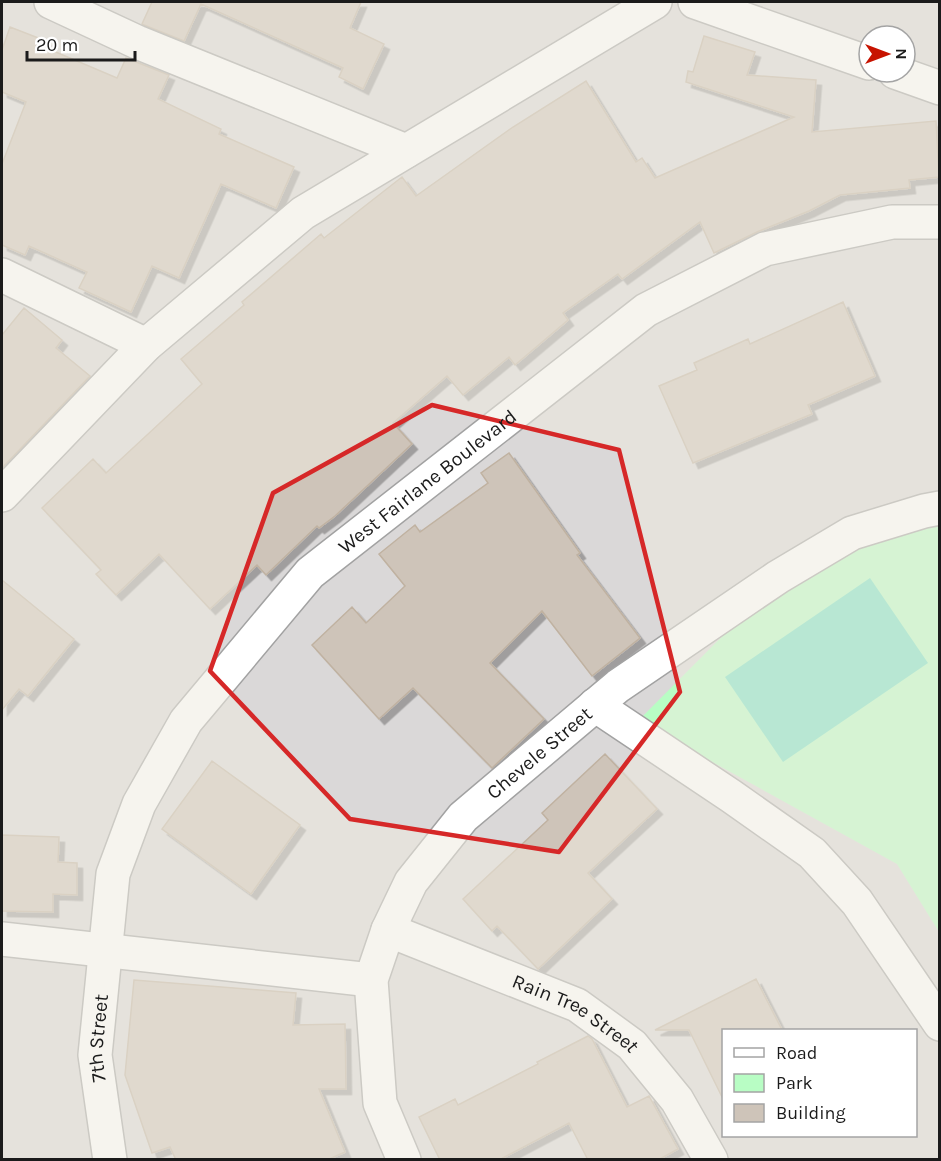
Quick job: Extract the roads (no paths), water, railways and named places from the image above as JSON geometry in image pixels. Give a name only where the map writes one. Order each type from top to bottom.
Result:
[{"type":"street","points":[[51,2],[137,42],[406,151]]},
{"type":"street","points":[[2,495],[146,345],[303,213],[655,2]]},
{"type":"street","points":[[695,2],[857,59]]},
{"type":"street","points":[[917,80],[939,88]]},
{"type":"street","name":"West Fairlane Boulevard","points":[[106,951],[113,874],[139,804],[186,722],[310,573],[646,310],[765,249],[892,222],[939,222]]},
{"type":"street","points":[[2,275],[146,345]]},
{"type":"street","name":"Chevele Street","points":[[404,1160],[380,1103],[371,980],[388,930],[411,882],[463,817],[618,686],[778,577],[852,533],[939,508]]},
{"type":"street","points":[[595,705],[812,853],[857,902],[939,1024]]},
{"type":"street","name":"Rain Tree Street","points":[[388,930],[577,1005],[632,1045],[677,1100],[711,1160]]},
{"type":"street","points":[[2,939],[371,980]]},
{"type":"street","name":"7th Street","points":[[106,951],[95,1055],[110,1160]]}]
